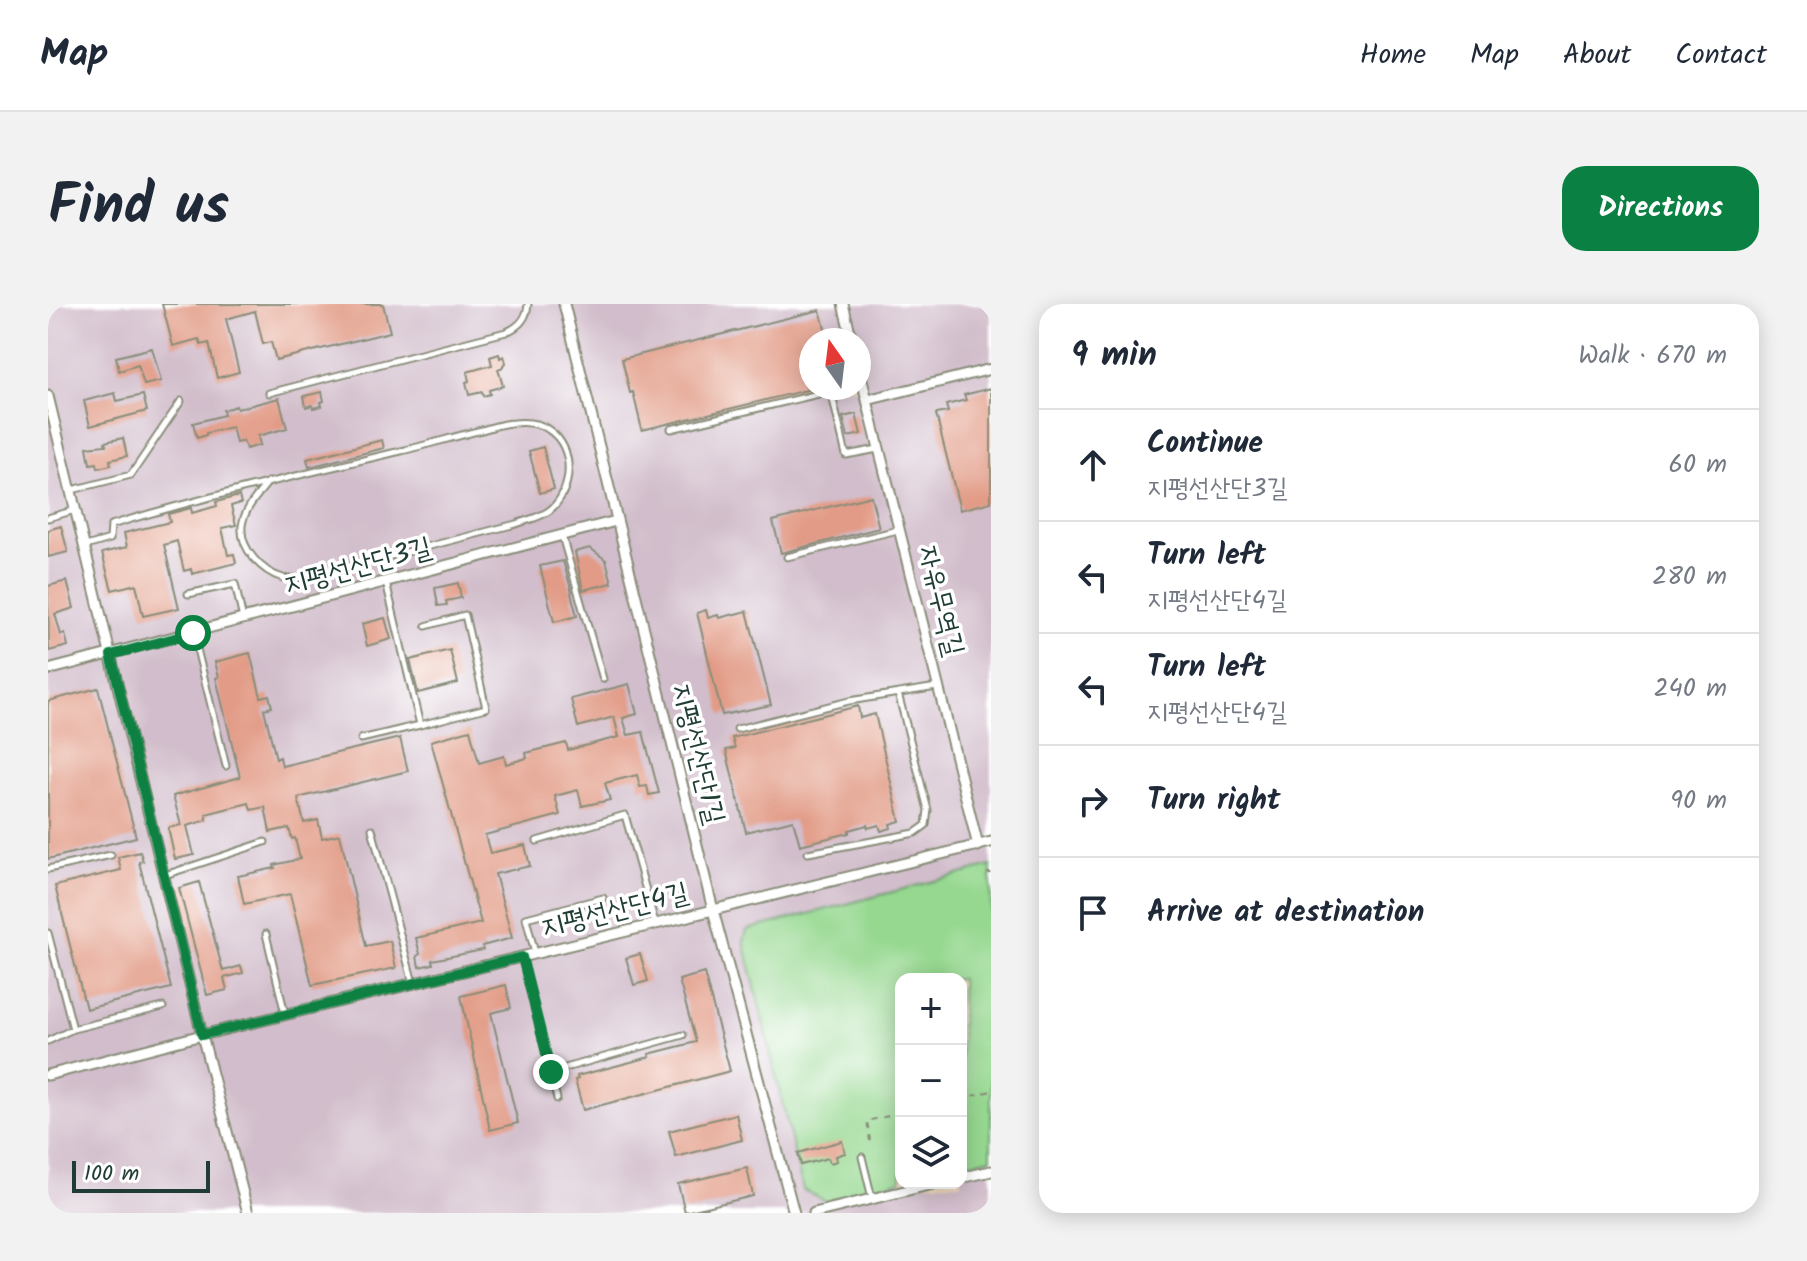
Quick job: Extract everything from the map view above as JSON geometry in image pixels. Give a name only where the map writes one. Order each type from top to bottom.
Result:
[{"type":"street","name":"지평선산단1길","points":[[564,304],[713,910],[794,1213]]},
{"type":"street","points":[[843,304],[849,328]]},
{"type":"street","points":[[871,399],[991,369]]},
{"type":"street","points":[[48,396],[52,431],[76,510],[248,1213]]},
{"type":"street","name":"자유무역길","points":[[867,400],[978,846]]},
{"type":"street","name":"지평선산단3길","points":[[48,670],[616,521]]},
{"type":"street","points":[[713,910],[991,842]]},
{"type":"street","name":"지평선산단4길","points":[[48,1075],[713,910]]},
{"type":"street","points":[[967,1177],[991,1171]]},
{"type":"street","points":[[814,1213],[911,1189]]},
{"type":"lane","points":[[269,393],[506,332],[523,320],[528,304]]},
{"type":"lane","points":[[671,429],[831,391],[846,455],[879,448]]},
{"type":"lane","points":[[71,491],[131,475],[181,401]]},
{"type":"lane","points":[[85,547],[110,539],[111,525],[227,492],[511,422],[531,423],[549,430],[562,445],[568,466],[567,484],[561,499],[548,512],[516,524],[309,577],[286,579],[258,564],[244,540],[242,526],[246,514],[251,502],[268,482]]},
{"type":"lane","points":[[48,518],[76,510]]},
{"type":"lane","points":[[787,557],[899,530]]},
{"type":"lane","points":[[561,535],[603,679]]},
{"type":"lane","points":[[386,582],[420,725]]},
{"type":"lane","points":[[188,594],[235,584],[244,620]]},
{"type":"lane","points":[[361,739],[486,708],[465,615],[426,626]]},
{"type":"lane","points":[[193,633],[226,766]]},
{"type":"lane","points":[[737,729],[849,701],[938,687]]},
{"type":"lane","points":[[808,853],[915,833],[926,825],[928,810],[898,693]]},
{"type":"lane","points":[[537,841],[625,815],[655,924]]},
{"type":"lane","points":[[372,829],[414,984]]},
{"type":"lane","points":[[164,875],[265,842]]},
{"type":"lane","points":[[48,869],[111,855]]},
{"type":"lane","points":[[535,954],[526,918],[603,898]]},
{"type":"lane","points":[[48,933],[73,1029]]},
{"type":"lane","points":[[266,934],[285,1015]]},
{"type":"lane","points":[[522,957],[557,1099]]},
{"type":"lane","points":[[48,1041],[73,1029],[163,1007]]},
{"type":"lane","points":[[551,1072],[683,1035]]},
{"type":"lane","points":[[862,1157],[872,1198]]},
{"type":"path","points":[[967,1097],[991,1091]]},
{"type":"path","points":[[870,1141],[867,1121],[895,1114]]},
{"type":"shaded area","points":[[48,304],[991,304],[991,1213],[48,1213]]},
{"type":"green space","points":[[991,866],[991,1158],[967,1164],[967,973],[895,973],[895,1182],[826,1201],[803,1190],[744,941],[747,930]]},
{"type":"building","points":[[162,304],[383,304],[390,332],[276,360],[271,342],[263,344],[255,311],[226,319],[239,372],[217,378],[209,343],[201,345],[199,339],[173,346]]},
{"type":"building","points":[[820,310],[825,328],[799,328],[799,392],[642,430],[622,359]]},
{"type":"building","points":[[152,348],[161,381],[144,385],[138,365],[119,371],[116,357]]},
{"type":"building","points":[[499,354],[500,358],[504,356],[506,363],[498,369],[503,386],[489,390],[490,394],[483,396],[482,392],[469,395],[467,372],[492,365],[490,357]]},
{"type":"building","points":[[991,388],[991,502],[960,510],[936,414],[948,412],[946,405],[966,400],[964,395]]},
{"type":"building","points":[[322,392],[322,406],[306,407],[304,396]]},
{"type":"building","points":[[115,393],[117,401],[143,395],[147,411],[90,426],[84,401]]},
{"type":"building","points":[[279,398],[287,428],[258,436],[260,445],[246,449],[243,441],[236,443],[232,427],[197,438],[193,423],[224,415],[223,410],[236,406],[237,409]]},
{"type":"building","points":[[856,414],[861,434],[848,437],[843,417]]},
{"type":"building","points":[[123,438],[127,456],[110,460],[111,465],[98,468],[97,463],[90,464],[87,447],[106,445],[105,442]]},
{"type":"building","points":[[382,440],[384,448],[309,467],[307,459]]},
{"type":"building","points":[[543,447],[554,489],[540,493],[529,451]]},
{"type":"building","points":[[239,496],[241,503],[231,506],[236,525],[222,528],[228,555],[234,554],[236,563],[192,574],[191,569],[184,571],[177,541],[164,545],[179,608],[143,616],[136,584],[112,590],[102,553],[127,547],[124,533],[170,522],[168,514],[191,508],[192,513]]},
{"type":"building","points":[[871,496],[879,528],[781,553],[773,521]]},
{"type":"building","points":[[61,526],[68,552],[48,557],[48,530]]},
{"type":"building","points":[[590,548],[606,560],[612,583],[583,590],[575,552]]},
{"type":"building","points":[[563,561],[577,616],[554,622],[540,566]]},
{"type":"building","points":[[67,581],[74,608],[55,614],[68,646],[49,651],[48,586]]},
{"type":"building","points":[[458,583],[461,598],[438,606],[435,588]]},
{"type":"building","points":[[706,610],[708,618],[747,611],[771,705],[722,715],[697,613]]},
{"type":"building","points":[[385,618],[391,639],[367,646],[362,624]]},
{"type":"building","points":[[450,650],[458,683],[418,693],[410,660]]},
{"type":"building","points":[[250,653],[261,697],[269,695],[272,707],[264,709],[276,759],[280,757],[282,766],[400,738],[408,771],[298,798],[304,823],[318,820],[322,838],[340,834],[366,946],[390,941],[396,968],[312,985],[290,894],[244,904],[238,876],[300,859],[289,828],[270,832],[265,807],[251,810],[249,803],[206,814],[207,820],[187,826],[194,855],[175,859],[168,828],[181,825],[173,796],[240,777],[216,678],[219,677],[215,662]]},
{"type":"building","points":[[629,684],[637,714],[623,718],[628,735],[643,732],[659,793],[649,795],[647,786],[640,787],[637,775],[605,783],[610,800],[582,806],[578,790],[555,796],[560,815],[485,835],[490,853],[525,845],[530,866],[495,874],[512,938],[482,946],[483,950],[432,960],[433,964],[419,967],[416,938],[481,923],[431,741],[470,730],[479,763],[504,756],[506,764],[527,758],[526,753],[566,743],[568,750],[619,737],[614,717],[578,727],[571,699]]},
{"type":"building","points":[[98,688],[136,837],[48,859],[48,701]]},
{"type":"building","points":[[858,706],[860,718],[875,714],[900,821],[881,831],[879,825],[868,828],[867,825],[849,830],[849,833],[800,845],[793,820],[746,832],[726,750],[735,748],[732,738]]},
{"type":"building","points":[[140,852],[143,861],[139,862],[171,988],[86,1009],[55,886],[121,870],[118,857]]},
{"type":"building","points":[[199,882],[223,971],[241,966],[243,973],[224,978],[227,990],[207,995],[179,888]]},
{"type":"building","points":[[640,954],[648,981],[634,985],[626,958]]},
{"type":"building","points":[[704,973],[730,1071],[583,1110],[575,1080],[577,1076],[696,1042],[679,980]]},
{"type":"building","points":[[506,985],[511,1008],[491,1013],[518,1123],[490,1130],[461,996]]},
{"type":"building","points":[[736,1114],[742,1140],[676,1157],[669,1131]]},
{"type":"building","points":[[842,1141],[845,1153],[836,1156],[837,1161],[830,1163],[828,1158],[801,1165],[798,1153]]},
{"type":"building","points":[[747,1168],[753,1196],[685,1212],[678,1184]]},
{"type":"route","points":[[193,633],[111,655],[202,1035],[522,957],[551,1072]]}]
